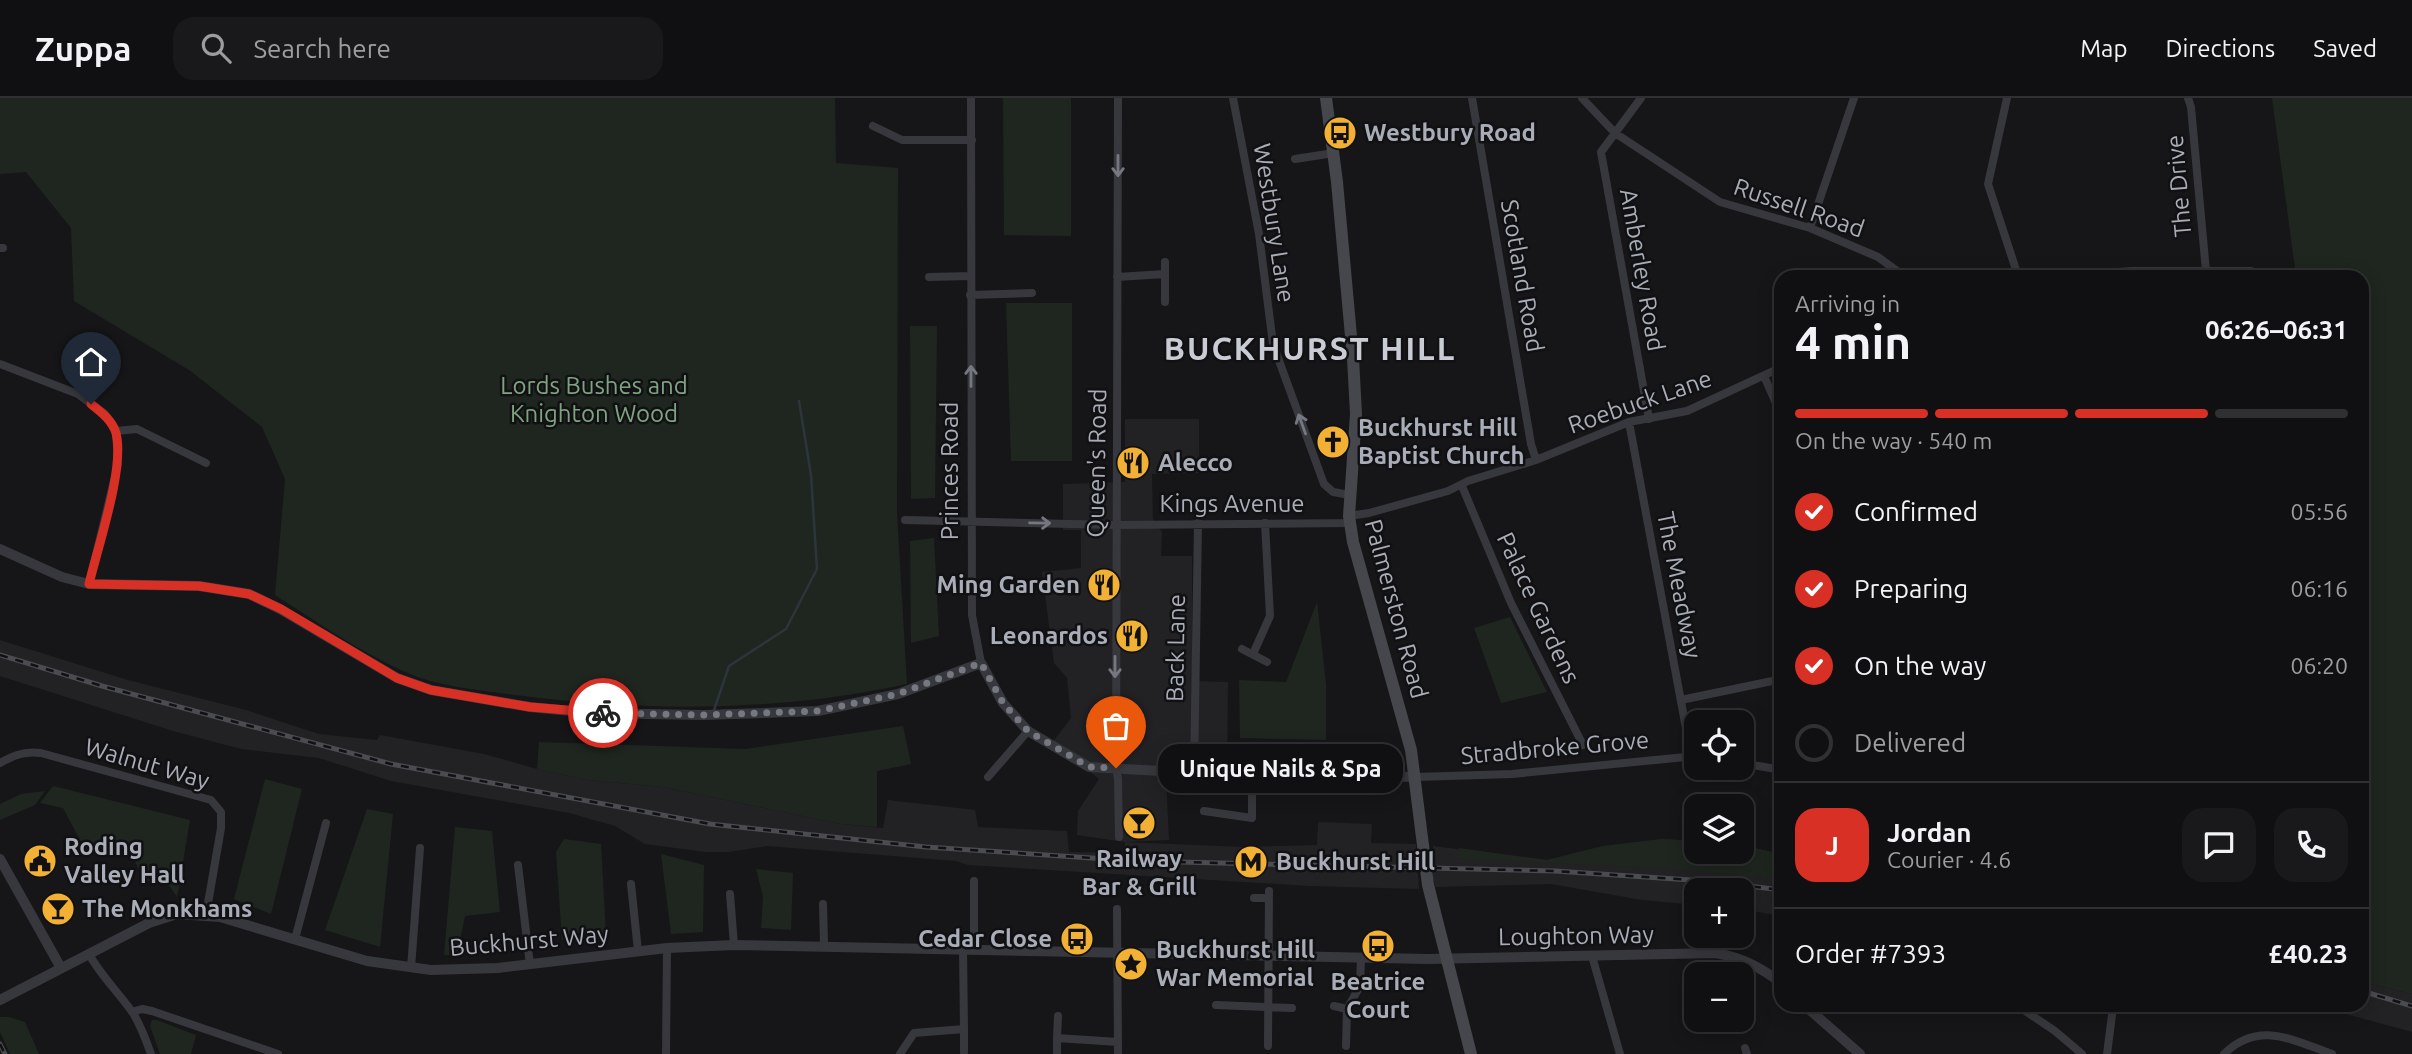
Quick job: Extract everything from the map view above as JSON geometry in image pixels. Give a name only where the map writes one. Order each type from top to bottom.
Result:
[{"type":"main road","name":"Palmerston Road","points":[[1326,98],[1334,153],[1356,414],[1349,520],[1405,724],[1416,777],[1428,885],[1471,1054]]},
{"type":"street","name":"Princes Road","points":[[971,98],[972,615],[981,663],[1003,703],[1028,731],[1089,767],[1252,776],[1416,777]]},
{"type":"street","name":"Queen's Road","points":[[1118,98],[1115,525],[1116,768],[1119,833]]},
{"type":"street","name":"Westbury Lane","points":[[1233,98],[1259,234],[1273,344],[1324,484],[1333,492],[1350,495]]},
{"type":"street","name":"Scotland Road","points":[[1472,98],[1531,444],[1536,460]]},
{"type":"street","name":"Russell Road","points":[[1583,98],[1615,133],[1720,202],[1810,228],[1878,257],[1896,270]]},
{"type":"street","name":"Amberley Road","points":[[1641,98],[1601,152],[1649,419]]},
{"type":"street","points":[[1810,228],[1854,98]]},
{"type":"street","points":[[2007,98],[1988,184],[2016,270]]},
{"type":"street","name":"The Drive","points":[[2188,98],[2206,270]]},
{"type":"street","points":[[873,126],[902,140],[972,140]]},
{"type":"street","points":[[1295,159],[1334,153]]},
{"type":"street","points":[[1165,262],[1166,302]]},
{"type":"street","points":[[1117,277],[1165,274]]},
{"type":"street","points":[[929,277],[971,276]]},
{"type":"street","points":[[970,295],[1032,293]]},
{"type":"street","points":[[0,364],[78,394],[105,414],[116,431],[118,464],[89,584]]},
{"type":"street","name":"Roebuck Lane","points":[[1349,520],[1462,486],[1468,481],[1536,460],[1629,422],[1687,411],[1774,372]]},
{"type":"street","points":[[1764,376],[1774,399]]},
{"type":"street","name":"The Meadway","points":[[1629,422],[1684,714]]},
{"type":"street","points":[[116,431],[137,429],[206,463]]},
{"type":"street","name":"Palace Gardens","points":[[1462,486],[1511,603],[1583,745]]},
{"type":"street","name":"Kings Avenue","points":[[905,520],[1115,525],[1349,520]]},
{"type":"street","name":"Back Lane","points":[[1194,773],[1198,523]]},
{"type":"street","points":[[1253,654],[1269,616],[1265,523]]},
{"type":"street","points":[[0,550],[62,577],[89,584],[199,586],[249,594],[281,609],[397,678],[431,690],[530,707],[592,713],[703,715],[818,711],[898,694],[981,663]]},
{"type":"street","points":[[1242,649],[1267,662]]},
{"type":"street","points":[[1681,700],[1774,680]]},
{"type":"street","points":[[988,777],[1028,731]]},
{"type":"street","name":"Walnut Way","points":[[0,763],[13,755],[41,753],[211,800],[221,812],[221,828],[206,915]]},
{"type":"street","name":"Stradbroke Grove","points":[[1416,777],[1512,774],[1684,756]]},
{"type":"street","points":[[1754,765],[1774,768]]},
{"type":"street","points":[[1204,811],[1252,818],[1252,776]]},
{"type":"street","points":[[295,939],[326,823]]},
{"type":"street","points":[[411,968],[420,848]]},
{"type":"street","points":[[0,859],[61,968]]},
{"type":"street","points":[[518,864],[530,965]]},
{"type":"street","points":[[964,1052],[974,881]]},
{"type":"street","points":[[631,884],[638,951]]},
{"type":"street","points":[[730,894],[734,945]]},
{"type":"street","points":[[1254,898],[1269,895],[1268,1046]]},
{"type":"street","points":[[823,904],[824,945]]},
{"type":"street","points":[[1117,909],[1118,1054]]},
{"type":"street","name":"Buckhurst Way","points":[[0,1000],[163,917],[177,914],[206,915],[367,961],[411,968],[475,970],[667,948],[734,945],[1269,956]]},
{"type":"street","points":[[666,1054],[667,948]]},
{"type":"street","name":"Loughton Way","points":[[1269,956],[1448,959],[1716,953],[1739,957],[1774,978]]},
{"type":"street","points":[[89,954],[141,1026],[151,1054]]},
{"type":"street","points":[[1346,1046],[1347,1009],[1360,986],[1362,957]]},
{"type":"street","points":[[1592,957],[1620,1054]]},
{"type":"street","points":[[1216,1005],[1292,1008]]},
{"type":"street","points":[[1334,1006],[1347,1009]]},
{"type":"street","points":[[132,1012],[142,1009],[152,1011],[278,1054]]},
{"type":"street","points":[[1812,1012],[1860,1054]]},
{"type":"street","points":[[2027,1012],[2082,1054]]},
{"type":"street","points":[[2107,1054],[2112,1015]]},
{"type":"street","points":[[1057,1054],[1058,1016]]},
{"type":"street","points":[[900,1054],[914,1033],[964,1029]]},
{"type":"street","points":[[2224,1054],[2238,1041],[2253,1035],[2270,1034],[2332,1054]]},
{"type":"street","points":[[1057,1038],[1118,1042]]},
{"type":"shaded area","points":[[1125,419],[1199,419],[1199,473],[1152,474],[1153,520],[1162,532],[1161,556],[1192,556],[1192,681],[1228,682],[1227,779],[1166,777],[1169,840],[1125,842],[1077,835],[1078,811],[1099,779],[1052,743],[1071,718],[1067,678],[1054,663],[1042,572],[1081,568],[1081,530],[1063,530],[1063,484],[1125,482]]},
{"type":"shaded area","points":[[0,640],[128,680],[246,710],[319,734],[377,740],[380,735],[484,754],[587,780],[663,787],[841,824],[883,828],[888,800],[975,810],[978,827],[1067,831],[1069,852],[1124,853],[1125,842],[1243,847],[1317,845],[1318,822],[1372,824],[1371,843],[1416,844],[1419,889],[1309,886],[968,865],[956,861],[767,846],[729,852],[705,852],[645,844],[615,826],[569,813],[391,781],[319,758],[241,749],[173,731],[0,676]]},
{"type":"shaded area","points":[[1662,839],[1684,840],[1684,864],[1754,864],[1754,848],[1774,852],[1774,915],[1754,911],[1754,878],[1684,878],[1684,904],[1642,900],[1551,884],[1435,887],[1433,878],[1433,846],[1547,860],[1603,846]]},
{"type":"shaded area","points":[[2369,983],[2412,994],[2412,1032],[2339,1012],[2369,1012]]},
{"type":"green space","name":"Lords Bushes and Knighton Wood","points":[[0,98],[835,98],[836,163],[898,168],[897,513],[907,684],[810,700],[712,706],[565,701],[473,689],[430,681],[386,663],[275,595],[285,479],[262,427],[189,370],[74,301],[71,228],[26,172],[0,174]]},
{"type":"green space","points":[[1003,98],[1071,98],[1071,236],[1004,235]]},
{"type":"green space","points":[[2272,98],[2412,98],[2412,994],[2369,983],[2369,270],[2295,270]]},
{"type":"green space","points":[[1006,303],[1072,303],[1072,461],[1011,461]]},
{"type":"green space","points":[[910,326],[937,326],[935,498],[911,499]]},
{"type":"green space","points":[[934,538],[939,636],[911,643],[910,541]]},
{"type":"green space","points":[[1317,602],[1326,684],[1326,740],[1240,738],[1239,680],[1286,682]]},
{"type":"green space","points":[[1510,617],[1547,692],[1501,703],[1474,628]]},
{"type":"green space","points":[[903,726],[911,764],[877,771],[877,827],[841,824],[663,787],[587,780],[537,769],[539,742],[745,749]]},
{"type":"green space","points":[[265,779],[302,789],[271,914],[234,899]]},
{"type":"green space","points":[[53,786],[190,820],[177,897],[166,881],[146,881],[125,845],[88,855],[63,808],[40,803]]},
{"type":"green space","points":[[45,791],[35,805],[0,820],[0,804],[21,794]]},
{"type":"green space","points":[[367,809],[393,814],[380,947],[325,930]]},
{"type":"green space","points":[[455,827],[492,831],[500,912],[465,916],[457,955],[444,955]]},
{"type":"green space","points":[[564,839],[601,844],[606,935],[562,940],[556,852]]},
{"type":"green space","points":[[1662,839],[1684,840],[1684,864],[1754,864],[1754,848],[1774,852],[1774,878],[1663,868],[1459,859],[1459,848],[1547,860],[1603,846]]},
{"type":"green space","points":[[661,854],[704,865],[703,932],[671,934]]},
{"type":"green space","points":[[756,869],[793,873],[791,930],[761,928],[763,897]]},
{"type":"green space","points":[[0,1017],[25,1022],[39,1054],[10,1054],[0,1032]]},
{"type":"green space","points":[[152,1020],[196,1035],[191,1054],[160,1054],[150,1026]]},
{"type":"waterway","points":[[714,710],[729,666],[786,629],[817,569],[811,475],[799,401]]},
{"type":"railway","points":[[0,655],[102,686],[391,764],[710,824],[926,847],[1137,861],[1555,871],[1706,881],[1774,889]]},
{"type":"railway","points":[[2369,993],[2412,1006]]},
{"type":"railway","points":[[0,1044],[5,1054]]},
{"type":"way so far","points":[[603,713],[703,715],[818,711],[898,694],[981,663],[1003,703],[1028,731],[1089,767],[1116,768]]},
{"type":"place","name":"Westbury Road","points":[[1340,133]]},
{"type":"place","name":"Buckhurst Hill Baptist Church","points":[[1333,442]]},
{"type":"place","name":"Alecco","points":[[1133,463]]},
{"type":"place","name":"Ming Garden","points":[[1104,585]]},
{"type":"place","name":"Leonardos","points":[[1132,636]]},
{"type":"place","name":"Unique Nails & Spa","points":[[1116,768]]},
{"type":"place","name":"Railway Bar & Grill","points":[[1139,823]]},
{"type":"place","name":"Roding Valley Hall","points":[[40,861]]},
{"type":"place","name":"Buckhurst Hill","points":[[1251,862]]},
{"type":"place","name":"The Monkhams","points":[[58,909]]},
{"type":"place","name":"Cedar Close","points":[[1077,939]]},
{"type":"place","name":"Beatrice Court","points":[[1378,946]]},
{"type":"place","name":"Buckhurst Hill War Memorial","points":[[1131,964]]},
{"type":"district","name":"BUCKHURST HILL","points":[[1310,349]]},
{"type":"route","points":[[91,404],[105,414],[116,431],[118,464],[89,584],[199,586],[249,594],[281,609],[397,678],[431,690],[530,707],[603,713]]}]
